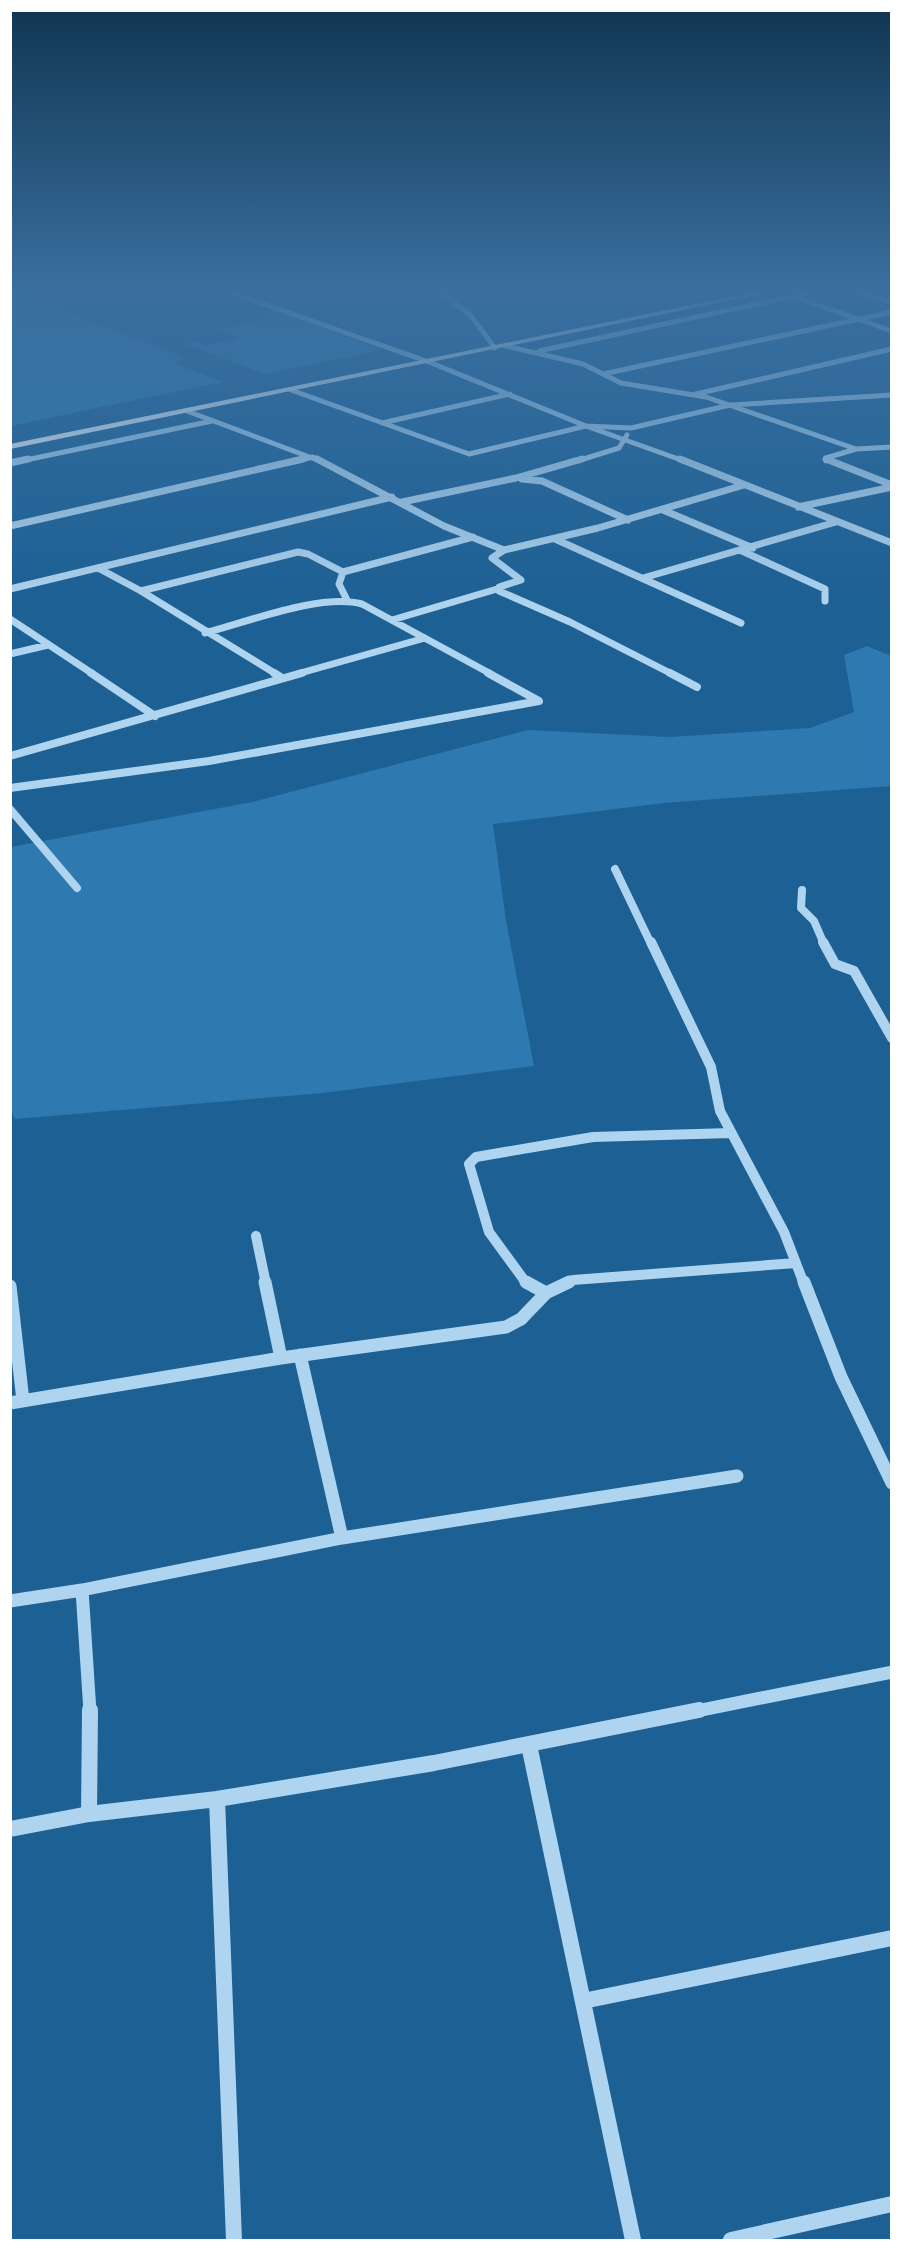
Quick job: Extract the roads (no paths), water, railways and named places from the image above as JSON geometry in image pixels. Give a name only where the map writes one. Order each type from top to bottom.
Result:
[{"type":"main road","points":[[10,447],[266,395]]},
{"type":"street","points":[[304,395],[469,454],[586,426],[631,428],[730,405],[890,395]]},
{"type":"street","points":[[381,424],[506,395]]},
{"type":"street","points":[[513,395],[586,426],[891,543]]},
{"type":"street","points":[[693,395],[730,405],[856,450]]},
{"type":"street","points":[[876,396],[891,402]]},
{"type":"street","points":[[187,411],[314,457],[444,526],[504,550]]},
{"type":"street","points":[[10,464],[212,421]]},
{"type":"street","points":[[402,502],[516,478],[619,448],[626,440],[631,428]]},
{"type":"street","points":[[891,447],[856,450],[826,458],[826,461],[891,486]]},
{"type":"street","points":[[10,526],[314,457]]},
{"type":"street","points":[[536,472],[542,481]]},
{"type":"street","points":[[516,478],[542,481],[628,520]]},
{"type":"street","points":[[392,620],[497,589],[521,579],[492,558],[504,550],[628,520],[744,485]]},
{"type":"street","points":[[798,507],[891,486]]},
{"type":"street","points":[[10,589],[392,497]]},
{"type":"street","points":[[663,510],[753,548]]},
{"type":"street","points":[[642,578],[753,548],[836,522]]},
{"type":"street","points":[[141,591],[298,552],[309,554],[343,573],[473,537]]},
{"type":"street","points":[[555,539],[741,623]]},
{"type":"street","points":[[742,551],[825,589],[827,591],[825,601]]},
{"type":"street","points":[[98,568],[141,591],[205,633],[282,678]]},
{"type":"street","points":[[343,573],[339,584],[347,600]]},
{"type":"street","points":[[497,589],[570,622],[697,687]]},
{"type":"street","points":[[10,788],[134,772],[305,745],[538,701],[362,604],[347,600],[322,602],[205,633]]},
{"type":"street","points":[[10,619],[155,716]]},
{"type":"street","points":[[10,756],[425,638]]},
{"type":"street","points":[[10,654],[48,645]]},
{"type":"street","points":[[10,809],[77,888]]},
{"type":"street","points":[[615,869],[711,1067],[720,1111],[784,1232],[842,1377],[891,1483]]},
{"type":"street","points":[[802,890],[801,908],[814,921],[830,958],[835,964],[854,971],[891,1038]]},
{"type":"street","points":[[546,1293],[527,1284],[489,1232],[469,1164],[472,1160],[476,1157],[593,1137],[730,1133]]},
{"type":"street","points":[[256,1236],[281,1358]]},
{"type":"street","points":[[10,1286],[17,1402],[300,1355],[506,1327],[521,1319],[546,1293],[573,1280],[796,1263]]},
{"type":"street","points":[[300,1355],[342,1538]]},
{"type":"street","points":[[10,1601],[82,1590],[342,1538],[737,1476]]},
{"type":"street","points":[[82,1590],[90,1696],[89,1814]]},
{"type":"street","points":[[10,1829],[89,1814],[217,1799],[529,1745],[891,1672]]},
{"type":"street","points":[[529,1745],[633,2241]]},
{"type":"street","points":[[217,1799],[234,2241]]},
{"type":"street","points":[[583,2001],[891,1938]]},
{"type":"street","points":[[731,2241],[891,2204]]}]
